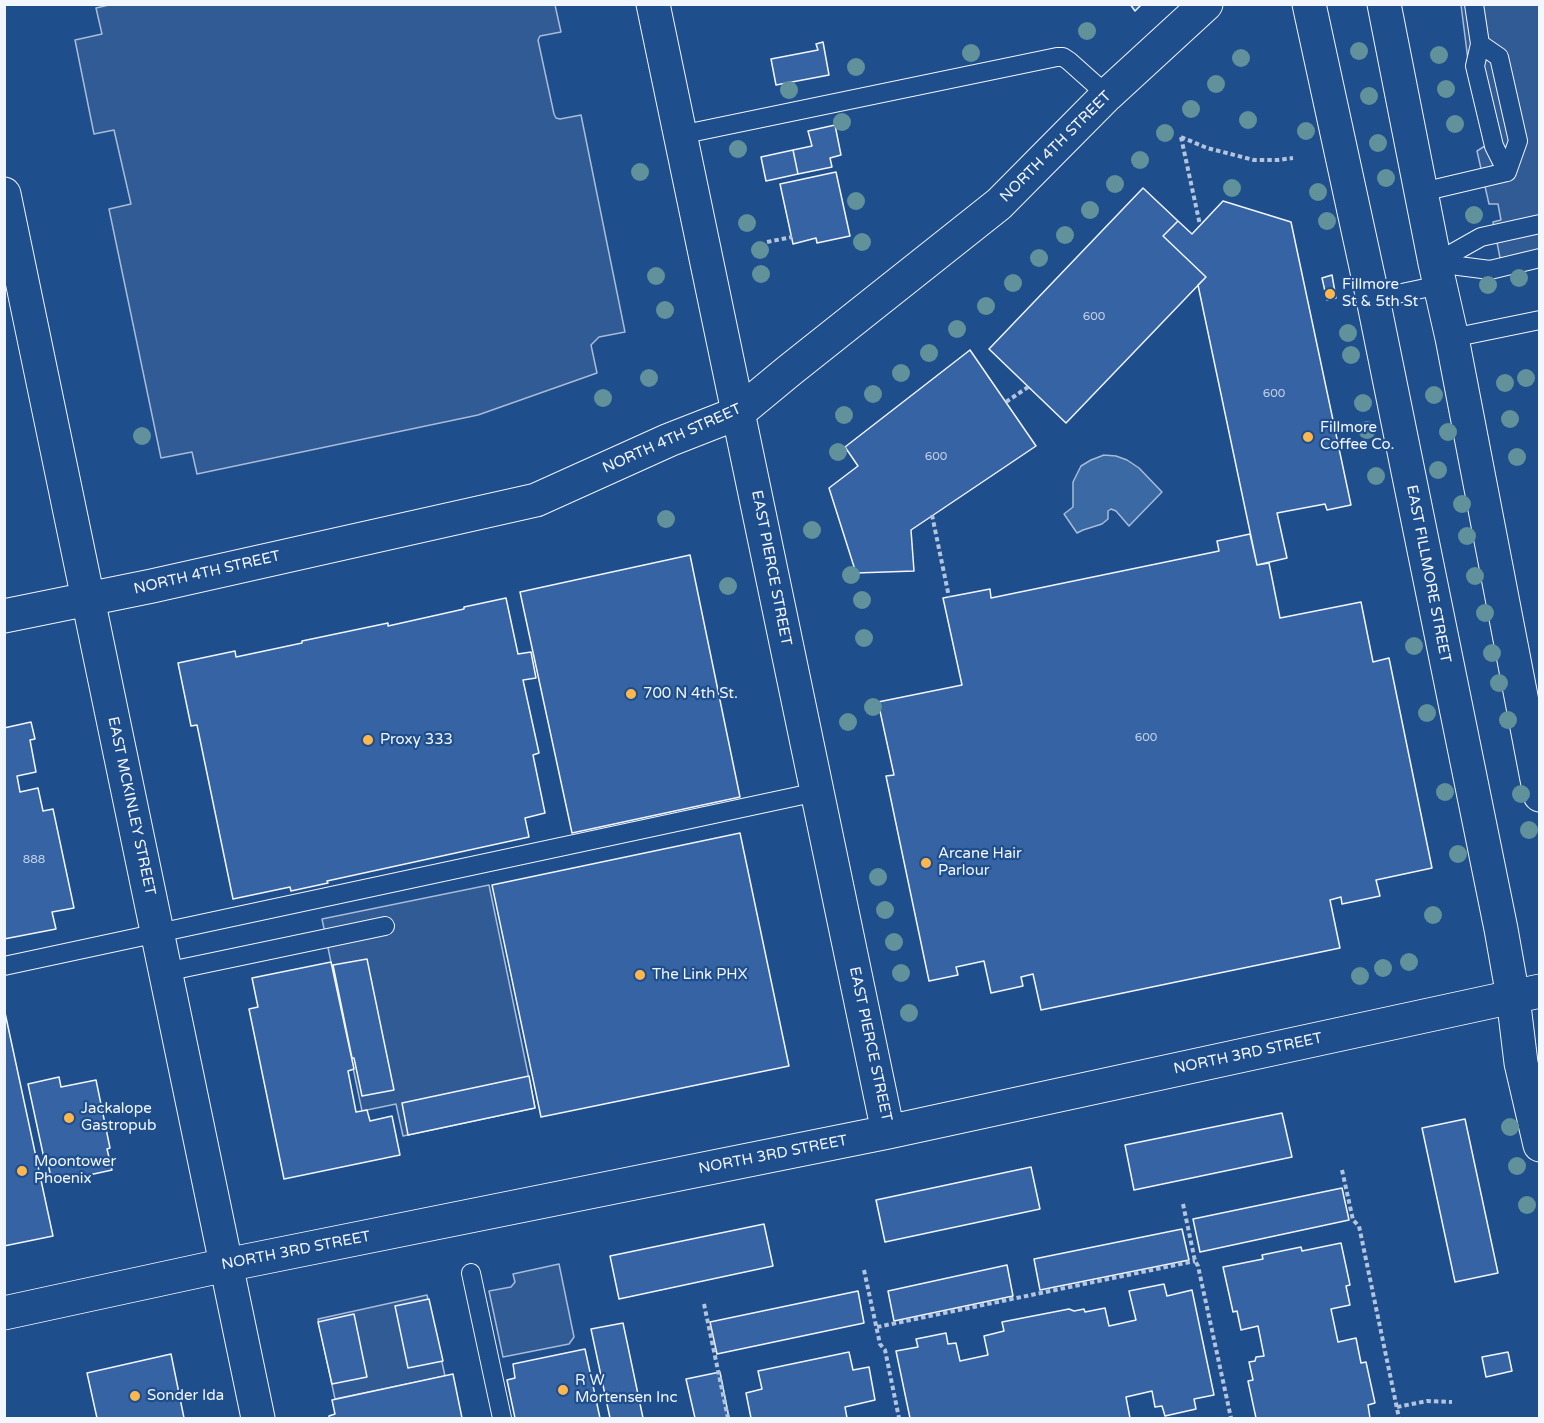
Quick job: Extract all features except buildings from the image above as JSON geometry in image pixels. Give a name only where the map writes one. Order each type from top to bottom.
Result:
[{"type":"street","name":"EAST PIERCE STREET","points":[[653,4],[888,1132]]},
{"type":"street","name":"NORTH 4TH STREET","points":[[4,616],[164,583],[536,500],[669,440],[738,413],[999,204],[1107,95],[1206,4]]},
{"type":"street","name":"EAST FILLMORE STREET","points":[[1309,4],[1373,299],[1501,929],[1526,994],[1521,1063],[1539,1145]]},
{"type":"street","points":[[1384,4],[1452,338],[1539,795]]},
{"type":"street","name":"EAST MCKINLEY STREET","points":[[4,194],[258,1419]]},
{"type":"street","name":"NORTH 3RD STREET","points":[[4,1313],[225,1265],[888,1132],[1526,994]]},
{"type":"lane","points":[[1474,4],[1480,44],[1475,66],[1494,147],[1507,172]]},
{"type":"lane","points":[[1480,44],[1499,57],[1518,141],[1507,172]]},
{"type":"lane","points":[[680,135],[1057,57],[1063,57],[1069,61],[1107,95]]},
{"type":"lane","points":[[1422,192],[1507,172]]},
{"type":"lane","points":[[1438,274],[1481,237],[1539,224]]},
{"type":"lane","points":[[1373,299],[1438,274],[1490,270],[1539,258]]},
{"type":"lane","points":[[1452,338],[1539,320]]},
{"type":"lane","points":[[4,966],[817,792]]},
{"type":"lane","points":[[165,972],[385,926]]},
{"type":"lane","points":[[471,1273],[502,1419]]},
{"type":"path","points":[[1200,225],[1181,136],[1208,148],[1254,160],[1293,158]]},
{"type":"path","points":[[767,242],[792,237]]},
{"type":"path","points":[[1006,402],[1028,387]]},
{"type":"path","points":[[932,515],[949,597]]},
{"type":"path","points":[[1342,1170],[1353,1220],[1359,1226],[1399,1419]]},
{"type":"path","points":[[1183,1204],[1231,1419]]},
{"type":"path","points":[[876,1327],[1195,1262]]},
{"type":"path","points":[[864,1270],[880,1344],[885,1350],[899,1419]]},
{"type":"path","points":[[704,1304],[728,1419]]},
{"type":"path","points":[[1396,1407],[1428,1401],[1452,1402]]},
{"type":"shaded area","points":[[113,4],[555,5],[561,32],[540,36],[538,40],[556,118],[581,115],[625,332],[599,337],[591,345],[597,373],[478,415],[197,474],[192,452],[161,458],[109,209],[131,204],[114,130],[94,134],[75,40],[102,34],[96,8]]},
{"type":"shaded area","points":[[1461,5],[1539,5],[1539,260],[1502,268],[1493,222],[1501,220],[1498,204],[1489,204],[1477,151],[1488,144],[1468,60]]},
{"type":"shaded area","points":[[1104,455],[1127,460],[1139,468],[1162,492],[1129,526],[1116,511],[1111,509],[1108,511],[1108,519],[1102,524],[1077,533],[1064,514],[1073,507],[1073,482],[1081,466]]},
{"type":"shaded area","points":[[489,885],[535,1108],[403,1136],[396,1104],[362,1111],[322,919]]},
{"type":"shaded area","points":[[559,1264],[574,1337],[569,1344],[503,1357],[489,1291],[511,1287],[515,1282],[513,1274]]},
{"type":"shaded area","points":[[427,1295],[445,1376],[335,1399],[318,1319]]},
{"type":"place","name":"Fillmore St & 5th St","points":[[1330,294]]},
{"type":"place","name":"Fillmore Coffee Co.","points":[[1308,437]]},
{"type":"place","name":"700 N 4th St.","points":[[631,694]]},
{"type":"place","name":"Proxy 333","points":[[368,740]]},
{"type":"place","name":"Arcane Hair Parlour","points":[[926,863]]},
{"type":"place","name":"The Link PHX","points":[[640,975]]},
{"type":"place","name":"Jackalope Gastropub","points":[[69,1118]]},
{"type":"place","name":"Moontower Phoenix","points":[[22,1171]]},
{"type":"place","name":"R W Mortensen Inc","points":[[563,1390]]},
{"type":"place","name":"Sonder Ida","points":[[135,1396]]}]
